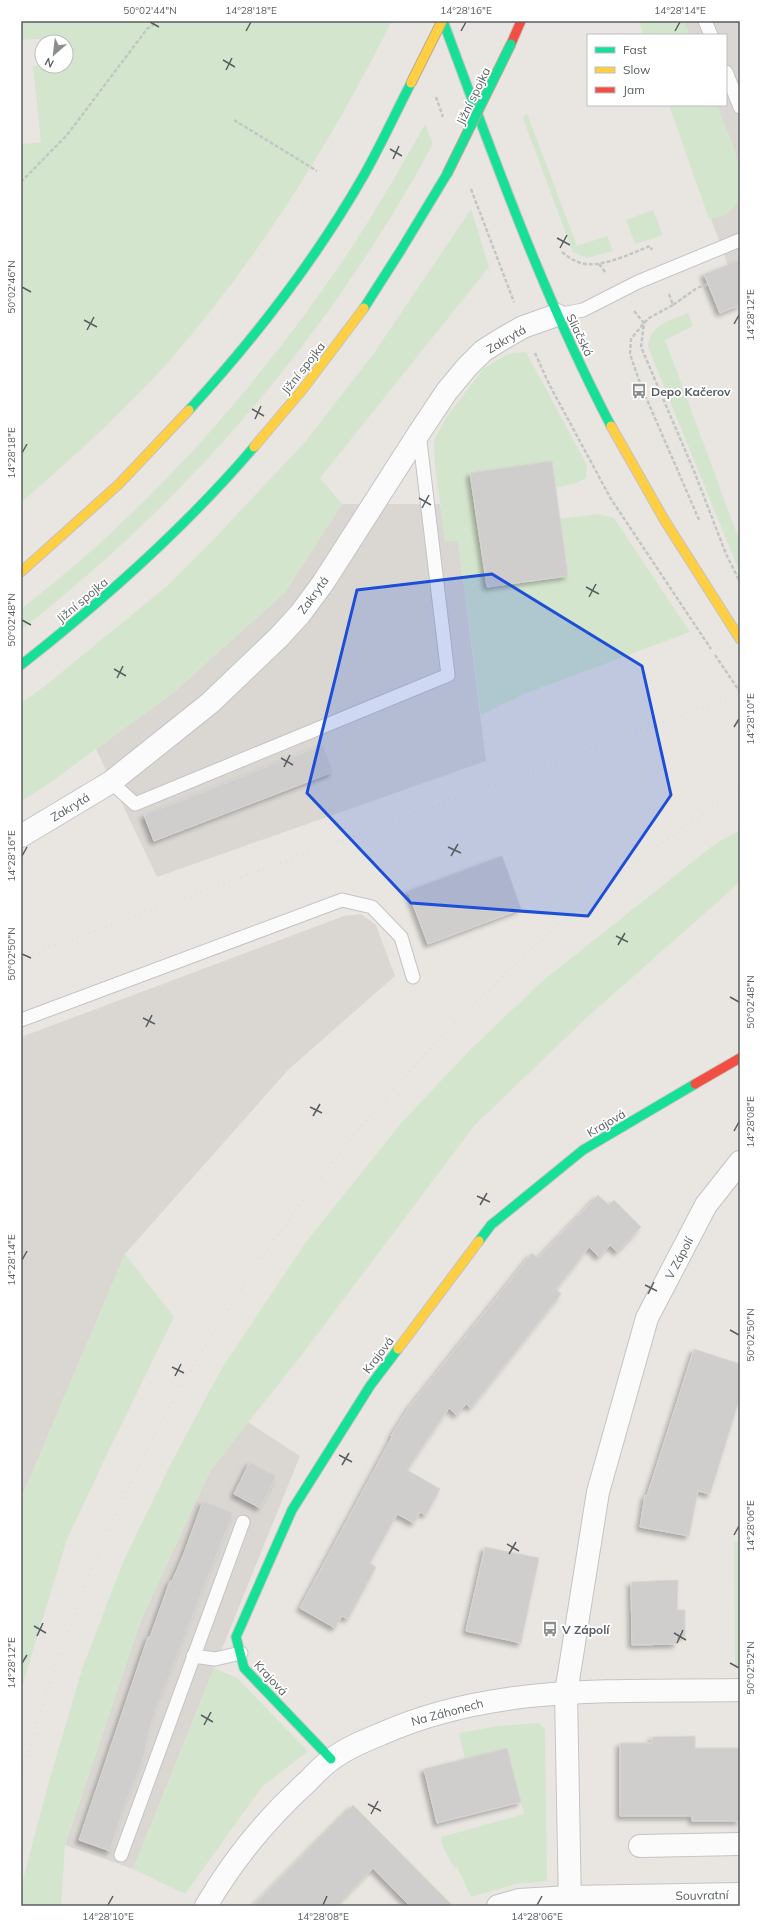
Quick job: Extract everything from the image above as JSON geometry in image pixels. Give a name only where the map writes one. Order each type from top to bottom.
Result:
[{"type":"main road","points":[[21,572],[59,541],[117,487],[173,430],[231,363],[275,307],[321,242],[363,174],[442,21]]},
{"type":"main road","name":"Sliačská","points":[[442,21],[507,191],[557,315],[614,430],[651,499],[738,635]]},
{"type":"main road","name":"Jižní spojka","points":[[21,665],[76,622],[137,568],[196,511],[251,451],[304,389],[352,324],[398,256],[447,174],[521,21]]},
{"type":"main road","name":"Krajová","points":[[332,1759],[244,1668],[236,1637],[292,1510],[370,1386],[491,1225],[583,1150],[740,1058]]},
{"type":"street","name":"Zakrytá","points":[[21,836],[111,782],[210,703],[279,637],[300,614],[323,583],[447,391],[467,367],[483,351],[502,339],[523,327],[557,315]]},
{"type":"street","name":"V Zápolí","points":[[570,1902],[566,1693],[598,1492],[647,1318],[706,1205],[740,1162]]},
{"type":"street","name":"Na Záhonech","points":[[206,1906],[225,1873],[280,1806],[332,1759],[359,1743],[429,1714],[495,1700],[566,1693],[740,1690]]},
{"type":"street","points":[[640,1846],[740,1844]]},
{"type":"street","name":"Souvratní","points":[[498,1906],[519,1900],[570,1902],[740,1894]]},
{"type":"lane","points":[[705,21],[711,34]]},
{"type":"lane","points":[[727,74],[740,107]]},
{"type":"lane","points":[[557,315],[583,310],[638,282],[740,240]]},
{"type":"lane","points":[[111,782],[135,804],[448,675],[419,433]]},
{"type":"lane","points":[[21,1020],[342,900],[372,906],[401,937],[412,977]]},
{"type":"lane","points":[[120,1855],[243,1522]]},
{"type":"lane","points":[[193,1656],[216,1659],[241,1653]]},
{"type":"path","points":[[21,182],[67,135],[147,29],[159,21]]},
{"type":"path","points":[[738,21],[740,25]]},
{"type":"path","points":[[234,120],[317,172]]},
{"type":"path","points":[[469,185],[523,327],[549,384],[611,499],[740,692]]},
{"type":"path","points":[[560,250],[573,260],[583,264],[599,264]]},
{"type":"path","points":[[673,305],[649,318],[644,323],[631,339],[630,354],[641,386],[701,524]]},
{"type":"path","points":[[644,323],[641,347],[694,471],[726,554],[740,582]]},
{"type":"highlighted area","points":[[492,574],[642,666],[671,795],[588,916],[411,903],[307,793],[357,590]]},
{"type":"shaded area","points":[[639,21],[740,21],[740,299],[670,106],[727,106],[727,34],[644,34]]},
{"type":"shaded area","points":[[342,504],[440,504],[445,541],[458,541],[486,761],[157,877],[96,749],[175,691],[285,592]]},
{"type":"shaded area","points":[[361,914],[376,925],[395,976],[289,1069],[125,1254],[21,1499],[21,1037],[344,916]]},
{"type":"shaded area","points":[[248,1422],[300,1456],[133,1869],[65,1845],[141,1620],[210,1471]]},
{"type":"green space","points":[[21,21],[392,21],[344,111],[292,198],[234,281],[170,360],[135,398],[60,469],[21,503],[21,144],[41,142],[33,66],[34,74],[74,74],[74,34],[34,34],[34,39],[21,40]]},
{"type":"green space","points":[[639,21],[684,21],[690,34],[644,34]]},
{"type":"green space","points":[[669,106],[717,106],[728,131],[738,163],[741,179],[740,194],[735,206],[722,216],[709,219]]},
{"type":"green space","points":[[527,113],[577,246],[607,236],[613,251],[587,258],[573,252],[523,118]]},
{"type":"green space","points":[[425,124],[433,144],[393,214],[349,281],[302,346],[252,408],[199,468],[142,525],[83,579],[21,630],[21,609],[110,534],[152,493],[231,408],[268,363],[349,252]]},
{"type":"green space","points":[[471,209],[489,267],[320,478],[342,504],[285,592],[175,691],[44,787],[21,801],[21,703],[45,686],[167,586],[212,541],[305,442],[374,353]]},
{"type":"green space","points":[[653,210],[663,235],[635,244],[626,220]]},
{"type":"green space","points":[[688,313],[693,326],[665,340],[740,542],[740,573],[648,347],[652,333],[657,328],[668,321]]},
{"type":"green space","points":[[526,352],[587,465],[586,478],[577,483],[555,488],[470,473],[487,587],[568,576],[559,519],[599,514],[614,518],[690,632],[524,694],[481,715],[458,541],[445,541],[435,466],[434,440],[447,416],[484,368],[508,354]]},
{"type":"green space","points":[[740,830],[740,882],[582,1022],[474,1126],[304,1352],[210,1471],[141,1620],[65,1845],[61,1906],[21,1906],[21,1887],[48,1785],[82,1669],[124,1560],[170,1465],[222,1368],[306,1242],[402,1122],[469,1051],[540,983],[715,844]]},
{"type":"green space","points":[[125,1254],[174,1317],[67,1539],[21,1690],[21,1499]]},
{"type":"green space","points":[[740,1541],[740,1667],[735,1667],[734,1543]]},
{"type":"green space","points":[[214,1668],[237,1678],[308,1751],[262,1787],[185,1894],[133,1869]]},
{"type":"green space","points":[[539,1723],[545,1729],[547,1881],[516,1884],[471,1897],[457,1867],[454,1868],[443,1847],[441,1837],[524,1814],[507,1748],[465,1759],[459,1733],[498,1726]]},
{"type":"building","points":[[740,260],[740,305],[720,313],[704,274]]},
{"type":"building","points":[[552,461],[568,576],[487,587],[470,473]]},
{"type":"building","points":[[323,745],[333,772],[154,841],[144,815]]},
{"type":"building","points":[[502,856],[521,909],[428,944],[408,891]]},
{"type":"building","points":[[598,1195],[609,1205],[614,1200],[641,1227],[617,1252],[610,1245],[599,1257],[589,1247],[556,1289],[561,1294],[471,1408],[466,1404],[457,1415],[449,1408],[407,1470],[440,1489],[426,1515],[420,1512],[414,1523],[397,1514],[370,1563],[376,1567],[348,1619],[342,1616],[335,1628],[300,1608],[392,1437],[391,1436],[410,1406],[532,1253],[538,1258]]},
{"type":"building","points":[[694,1349],[740,1364],[740,1397],[710,1494],[698,1491],[689,1536],[640,1527],[645,1495],[647,1496]]},
{"type":"building","points":[[250,1462],[276,1476],[260,1508],[234,1494]]},
{"type":"building","points":[[203,1501],[233,1513],[159,1701],[150,1727],[143,1759],[123,1809],[110,1851],[79,1840],[148,1637],[150,1637],[170,1581],[172,1581],[183,1556]]},
{"type":"building","points":[[485,1547],[539,1558],[521,1643],[466,1631]]},
{"type":"building","points":[[678,1580],[677,1610],[685,1610],[685,1636],[676,1636],[677,1644],[632,1645],[631,1582]]},
{"type":"building","points":[[695,1736],[695,1748],[740,1748],[740,1821],[692,1821],[692,1816],[620,1816],[620,1743],[652,1743],[652,1737]]},
{"type":"building","points":[[507,1748],[521,1802],[437,1823],[424,1769]]},
{"type":"building","points":[[353,1805],[453,1906],[410,1906],[373,1868],[336,1906],[253,1906]]},
{"type":"railway","points":[[21,958],[740,694]]},
{"type":"railway","points":[[21,1774],[78,1604],[100,1549],[153,1438],[216,1329],[286,1223],[365,1123],[450,1028],[542,940],[639,860],[740,790]]},
{"type":"traffic: fast","points":[[443,21],[541,277],[586,377],[611,426]]},
{"type":"traffic: fast","points":[[447,174],[511,44]]},
{"type":"traffic: fast","points":[[189,410],[214,383],[261,326],[326,237],[364,175],[411,83]]},
{"type":"traffic: fast","points":[[364,308],[447,174]]},
{"type":"traffic: fast","points":[[21,665],[143,562],[228,477],[254,447]]},
{"type":"traffic: fast","points":[[479,1241],[491,1225],[583,1150],[695,1084]]},
{"type":"traffic: fast","points":[[331,1759],[244,1668],[236,1637],[292,1510],[370,1386],[398,1349]]},
{"type":"traffic: slow","points":[[411,83],[442,21]]},
{"type":"traffic: slow","points":[[254,447],[303,389],[364,308]]},
{"type":"traffic: slow","points":[[21,572],[119,484],[189,410]]},
{"type":"traffic: slow","points":[[611,426],[665,521],[740,639]]},
{"type":"traffic: slow","points":[[398,1349],[479,1241]]},
{"type":"traffic: jam","points":[[511,44],[521,21]]},
{"type":"traffic: jam","points":[[695,1084],[740,1058]]},
{"type":"place","name":"Depo Kačerov","points":[[639,391]]},
{"type":"place","name":"V Zápolí","points":[[550,1629]]}]
